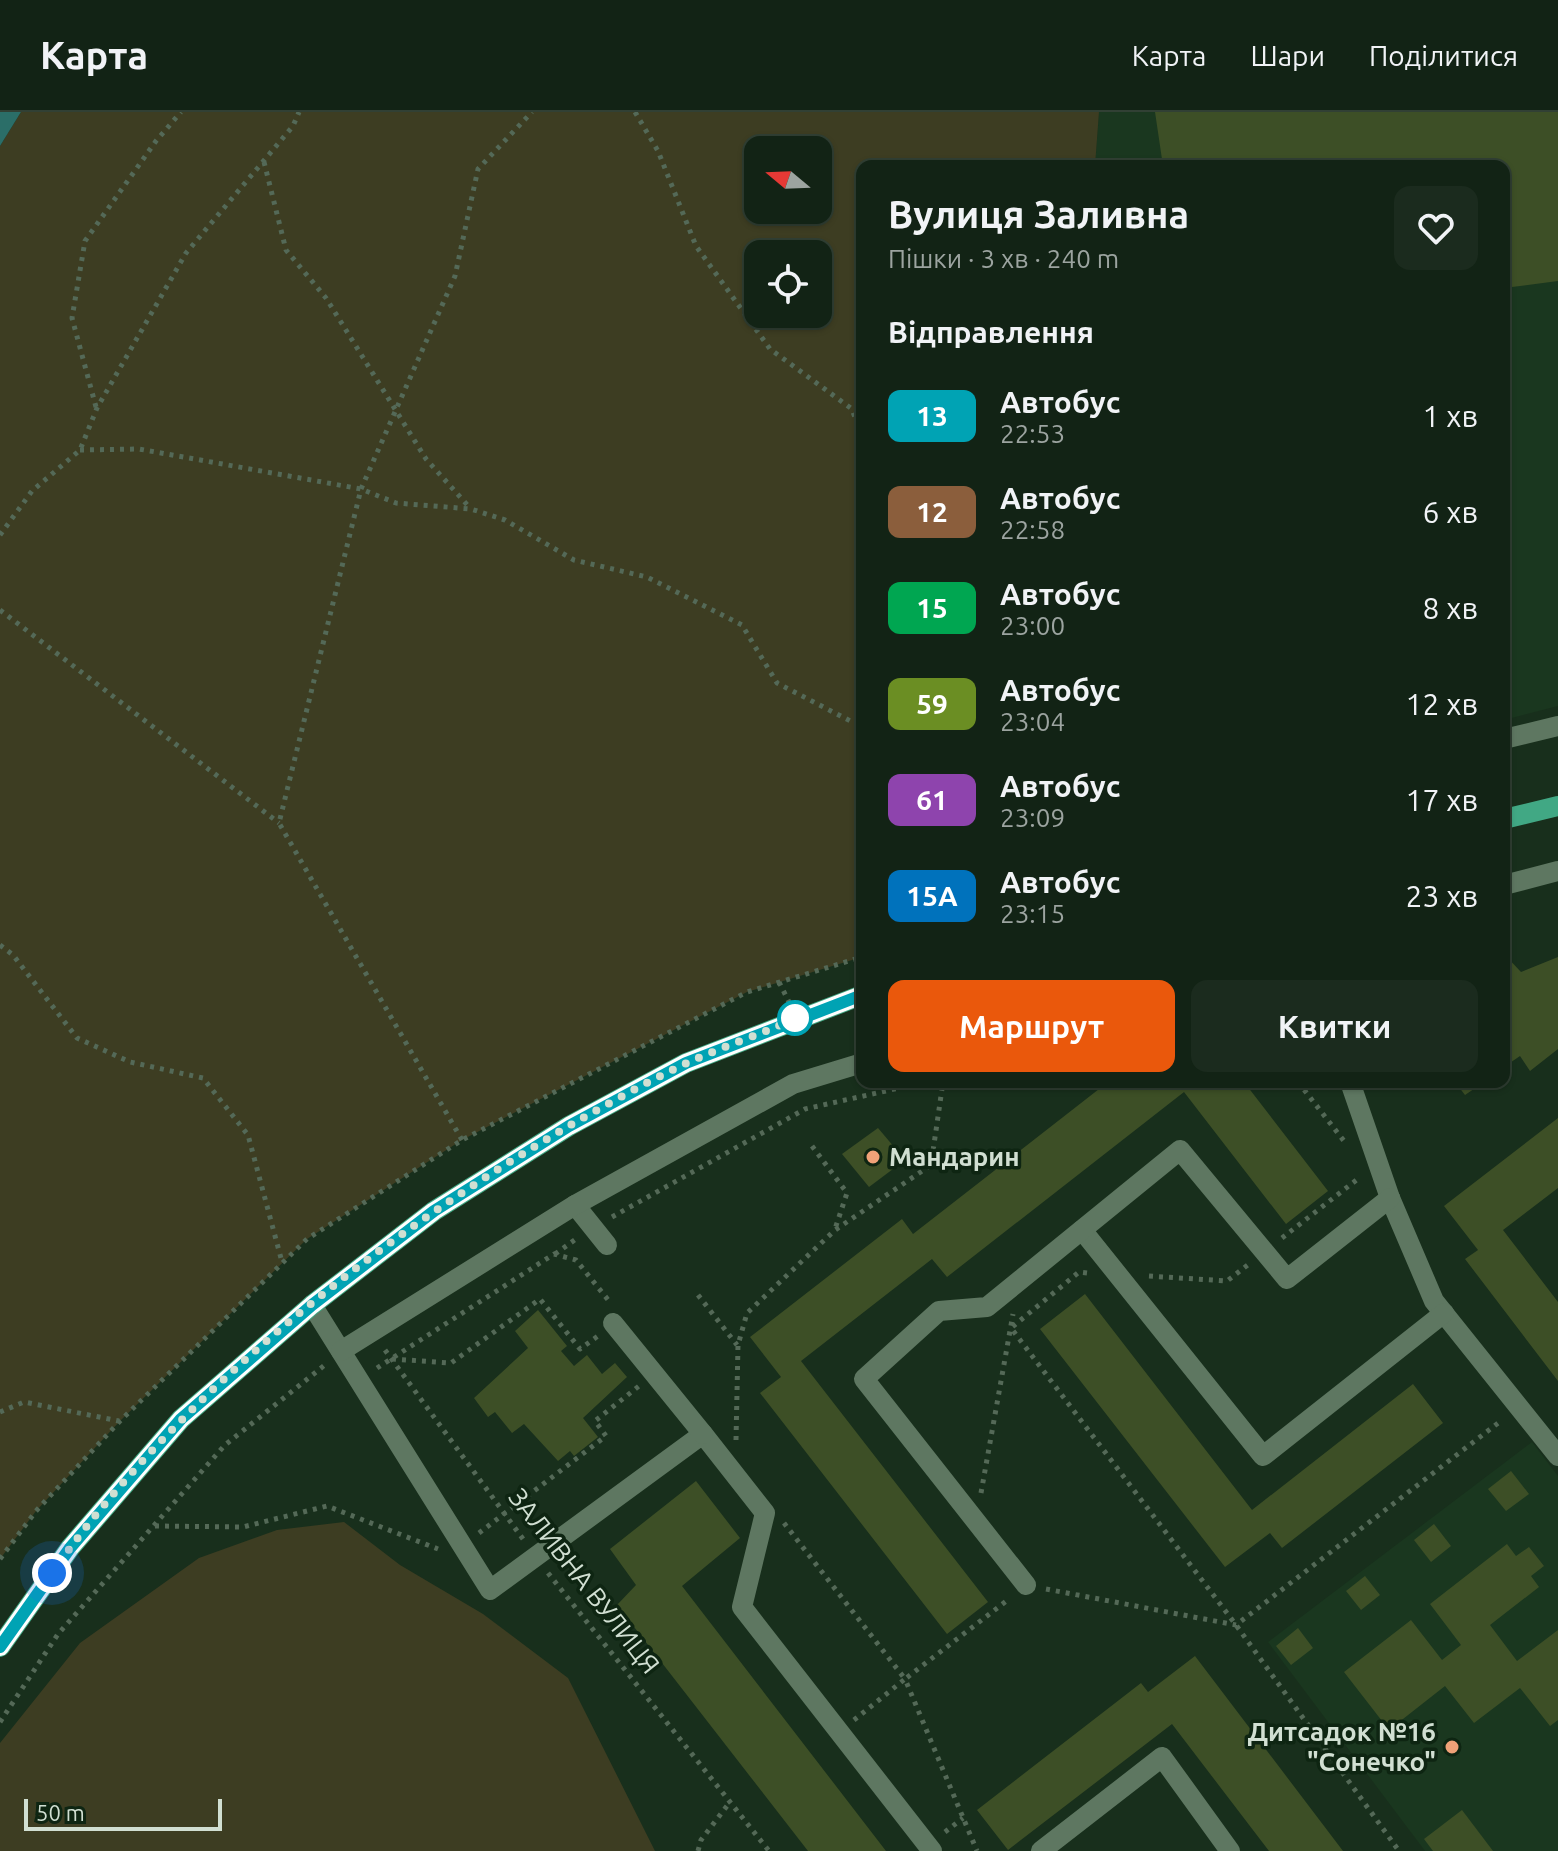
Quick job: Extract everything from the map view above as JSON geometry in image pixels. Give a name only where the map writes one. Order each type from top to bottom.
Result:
[{"type":"main road","points":[[1510,818],[1558,806]]},
{"type":"main road","points":[[0,1647],[70,1548],[181,1419],[312,1305],[434,1211],[569,1126],[686,1063],[856,997]]},
{"type":"lane","points":[[1510,738],[1558,726]]},
{"type":"lane","points":[[1510,883],[1558,871]]},
{"type":"lane","points":[[341,1351],[575,1205],[793,1084],[856,1065]]},
{"type":"lane","points":[[1352,1088],[1390,1198],[1434,1301],[1558,1456]]},
{"type":"lane","points":[[1026,1585],[864,1379],[939,1311],[987,1307],[1180,1150],[1287,1279],[1390,1198]]},
{"type":"lane","points":[[575,1205],[607,1245]]},
{"type":"lane","points":[[1082,1230],[1263,1456],[1444,1313]]},
{"type":"lane","points":[[312,1305],[490,1590],[703,1434]]},
{"type":"lane","points":[[613,1323],[765,1513],[742,1607],[932,1851]]},
{"type":"lane","points":[[1041,1851],[1162,1757],[1230,1851]]},
{"type":"path","points":[[97,408],[72,318],[85,241],[156,141],[181,112]]},
{"type":"path","points":[[0,535],[32,491],[80,450],[97,408],[186,253],[293,126],[299,112]]},
{"type":"path","points":[[279,823],[361,489],[455,276],[478,169],[532,112]]},
{"type":"path","points":[[635,112],[658,151],[696,246],[770,349],[852,409],[856,421]]},
{"type":"path","points":[[264,161],[286,250],[326,298],[426,459],[471,509]]},
{"type":"path","points":[[80,450],[139,449],[361,489],[396,503],[471,509],[505,520],[574,560],[647,577],[742,625],[777,683],[856,724]]},
{"type":"path","points":[[0,610],[279,823],[462,1140]]},
{"type":"path","points":[[0,945],[13,955],[77,1038],[130,1062],[203,1078],[248,1135],[282,1262]]},
{"type":"path","points":[[0,1559],[36,1511],[120,1421],[307,1239],[462,1140],[747,992],[856,959]]},
{"type":"path","points":[[554,1254],[593,1228],[805,1109],[899,1088]]},
{"type":"path","points":[[736,1446],[738,1345],[747,1313],[835,1230],[931,1165],[942,1088]]},
{"type":"path","points":[[812,1146],[847,1193],[835,1230]]},
{"type":"path","points":[[1011,1328],[1079,1272],[1227,1281],[1378,1164]]},
{"type":"path","points":[[976,1522],[1019,1281]]},
{"type":"path","points":[[698,1295],[738,1345]]},
{"type":"path","points":[[392,1359],[451,1363],[540,1299],[580,1349],[599,1335],[607,1345]]},
{"type":"path","points":[[1011,1328],[1236,1625],[1399,1851]]},
{"type":"path","name":"ЗАЛИВНА ВУЛИЦЯ","points":[[373,1333],[535,1557],[769,1851]]},
{"type":"path","points":[[0,1722],[58,1634],[225,1445],[341,1351]]},
{"type":"path","points":[[632,1375],[648,1396]]},
{"type":"path","points":[[462,1545],[606,1436],[595,1421],[640,1385]]},
{"type":"path","points":[[0,1412],[24,1402],[120,1421]]},
{"type":"path","points":[[1026,1585],[1236,1625],[1519,1407]]},
{"type":"path","points":[[154,1526],[243,1527],[327,1506],[473,1563]]},
{"type":"path","points":[[839,1732],[905,1679],[977,1851]]},
{"type":"path","points":[[698,1851],[701,1840],[730,1802]]},
{"type":"shaded area","points":[[21,112],[1099,112],[1095,160],[856,160],[856,959],[747,992],[462,1140],[307,1239],[120,1421],[36,1511],[0,1559],[0,146]]},
{"type":"shaded area","points":[[1099,112],[1558,112],[1558,706],[1510,718],[1510,160],[1095,160]]},
{"type":"shaded area","name":"Дитсадок №16 \"Сонечко\"","points":[[1532,1442],[1558,1476],[1558,1851],[1425,1851],[1268,1642]]},
{"type":"shaded area","points":[[344,1522],[400,1565],[483,1614],[568,1678],[655,1851],[0,1851],[0,1743],[80,1643],[199,1558],[277,1530]]},
{"type":"water","points":[[0,112],[21,112],[0,146]]},
{"type":"building","points":[[1155,112],[1558,112],[1558,281],[1510,287],[1510,160],[1162,160]]},
{"type":"building","points":[[1558,957],[1558,1049],[1530,1071],[1520,1056],[1510,1063],[1510,960],[1521,972]]},
{"type":"building","points":[[1100,1088],[1249,1088],[1328,1191],[1286,1224],[1184,1092],[947,1277],[932,1259],[801,1361],[988,1602],[947,1634],[760,1393],[781,1377],[750,1337],[902,1219],[913,1234]]},
{"type":"building","points":[[1460,1088],[1475,1088],[1465,1095]]},
{"type":"building","points":[[1558,1118],[1558,1188],[1503,1230],[1558,1302],[1558,1381],[1465,1259],[1478,1250],[1444,1206]]},
{"type":"building","name":"Мандарин","points":[[878,1128],[905,1160],[869,1187],[842,1154]]},
{"type":"building","points":[[1085,1294],[1252,1510],[1413,1384],[1443,1423],[1282,1548],[1270,1533],[1225,1567],[1040,1329]]},
{"type":"building","points":[[538,1310],[567,1346],[561,1351],[574,1366],[587,1355],[602,1374],[615,1363],[627,1377],[583,1418],[598,1437],[574,1456],[570,1451],[558,1461],[524,1424],[512,1433],[495,1412],[488,1417],[474,1398],[528,1348],[515,1331]]},
{"type":"building","points":[[1511,1471],[1529,1494],[1506,1511],[1488,1489]]},
{"type":"building","points":[[696,1481],[740,1538],[682,1586],[886,1851],[808,1851],[617,1605],[636,1585],[610,1549]]},
{"type":"building","points":[[1434,1524],[1451,1546],[1431,1562],[1414,1540]]},
{"type":"building","points":[[1507,1544],[1516,1556],[1529,1547],[1544,1566],[1531,1576],[1539,1587],[1490,1625],[1517,1661],[1558,1630],[1558,1720],[1550,1726],[1520,1688],[1474,1723],[1445,1686],[1389,1730],[1344,1672],[1411,1620],[1442,1660],[1461,1645],[1430,1604]]},
{"type":"building","points":[[1365,1576],[1380,1595],[1361,1610],[1346,1591]]},
{"type":"building","points":[[1298,1628],[1313,1648],[1291,1665],[1276,1646]]},
{"type":"building","points":[[1195,1656],[1343,1851],[1269,1851],[1172,1724],[1008,1850],[977,1810],[1141,1683],[1148,1692]]},
{"type":"building","points":[[1462,1810],[1493,1851],[1433,1851],[1424,1839]]},
{"type":"bus line","name":"13","points":[[0,1647],[70,1548],[181,1419],[312,1305],[434,1211],[569,1126],[686,1063],[856,997]]},
{"type":"place","name":"Мандарин","points":[[873,1157]]},
{"type":"place","name":"Дитсадок №16 \"Сонечко\"","points":[[1452,1747]]},
{"type":"route","points":[[52,1573],[181,1419],[312,1305],[434,1211],[569,1126],[686,1063],[795,1018]]}]
